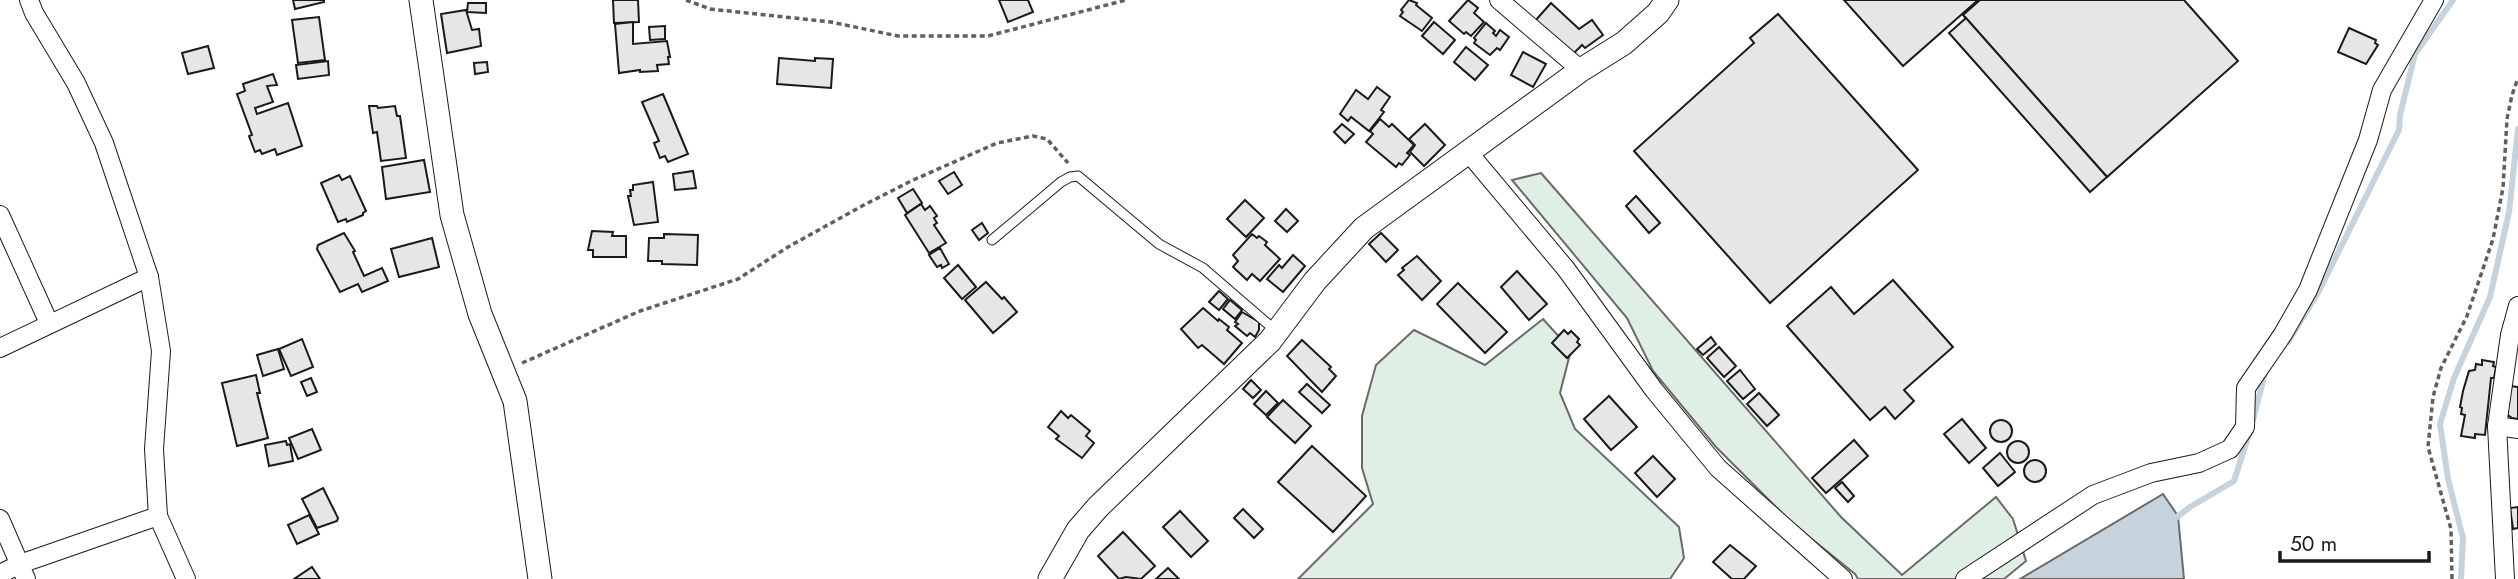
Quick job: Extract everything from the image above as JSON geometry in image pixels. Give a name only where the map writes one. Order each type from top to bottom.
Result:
[{"type":"street","points":[[29,0],[76,83],[104,143],[149,277],[161,351],[154,449],[159,516],[186,579]]},
{"type":"street","points":[[421,0],[452,215],[480,314],[515,401],[540,579]]},
{"type":"street","points":[[1499,0],[1581,70]]},
{"type":"street","points":[[1050,579],[1078,530],[1098,507],[1277,332],[1315,281],[1364,228],[1581,70],[1625,43],[1658,13],[1667,0]]},
{"type":"street","points":[[1965,579],[2093,495],[2151,473],[2199,463],[2230,449],[2245,427],[2246,388],[2283,334],[2308,290],[2368,140],[2382,90],[2434,0]]},
{"type":"street","points":[[1468,152],[1560,260],[1654,390],[1718,468],[1843,579]]},
{"type":"street","points":[[0,215],[50,323]]},
{"type":"street","points":[[0,348],[149,277]]},
{"type":"street","points":[[2505,579],[2497,426],[2518,306]]},
{"type":"street","points":[[2497,426],[2518,429]]},
{"type":"street","points":[[0,573],[23,572],[159,516]]},
{"type":"street","points":[[0,519],[23,572]]},
{"type":"lane","points":[[992,240],[1061,182],[1078,176],[1159,244],[1203,268],[1277,332]]},
{"type":"path","points":[[686,0],[710,9],[831,22],[898,36],[988,36],[1126,0]]},
{"type":"path","points":[[2452,579],[2451,529],[2428,447],[2433,397],[2441,368],[2467,316],[2493,239],[2503,188],[2507,119],[2518,78]]},
{"type":"path","points":[[503,371],[640,311],[738,279],[862,206],[997,143],[1033,136],[1047,139],[1078,176]]},
{"type":"green space","points":[[1541,173],[1841,517],[1902,575],[1996,497],[2013,519],[2026,561],[2004,579],[1858,579],[1792,523],[1716,447],[1653,371],[1627,318],[1512,180]]},
{"type":"green space","points":[[1543,319],[1571,350],[1560,393],[1575,429],[1679,527],[1684,558],[1670,579],[1298,579],[1373,504],[1362,468],[1362,416],[1376,365],[1414,330],[1485,365]]},
{"type":"shaded area","points":[[2163,494],[2178,516],[2184,579],[2020,579]]},
{"type":"building","points":[[293,0],[324,0],[324,2],[295,9]]},
{"type":"building","points":[[613,0],[638,0],[639,22],[614,23]]},
{"type":"building","points":[[999,0],[1028,0],[1033,12],[1008,22]]},
{"type":"building","points":[[1409,0],[1417,3],[1416,5],[1432,18],[1422,31],[1400,16]]},
{"type":"building","points":[[1468,0],[1478,8],[1474,13],[1484,22],[1471,36],[1466,32],[1464,34],[1449,21]]},
{"type":"building","points":[[1844,0],[1978,0],[1903,66]]},
{"type":"building","points":[[1980,0],[2184,0],[2238,61],[2107,177],[1963,15]]},
{"type":"building","points":[[468,3],[486,3],[486,13],[467,12]]},
{"type":"building","points":[[1551,3],[1579,29],[1592,20],[1603,35],[1585,48],[1582,45],[1572,55],[1535,21]]},
{"type":"building","points":[[466,10],[472,30],[479,29],[481,46],[447,53],[441,14]]},
{"type":"building","points":[[1778,14],[1918,170],[1770,303],[1634,151],[1754,43],[1750,38]]},
{"type":"building","points":[[319,17],[325,60],[298,63],[292,20]]},
{"type":"building","points":[[1966,18],[2107,177],[2090,192],[1949,33]]},
{"type":"building","points":[[633,22],[633,44],[667,41],[669,64],[657,65],[658,71],[619,73],[615,24]]},
{"type":"building","points":[[1434,22],[1455,40],[1443,54],[1422,36]]},
{"type":"building","points":[[1486,23],[1495,31],[1493,33],[1496,36],[1500,30],[1509,37],[1500,50],[1497,48],[1490,55],[1474,43],[1474,38]]},
{"type":"building","points":[[665,26],[665,39],[650,40],[649,27]]},
{"type":"building","points":[[2349,28],[2376,40],[2378,45],[2366,64],[2338,52]]},
{"type":"building","points":[[208,46],[214,68],[188,74],[182,53]]},
{"type":"building","points":[[1466,47],[1488,65],[1475,80],[1454,62]]},
{"type":"building","points":[[1523,52],[1546,64],[1533,87],[1511,75]]},
{"type":"building","points":[[779,58],[815,61],[815,58],[833,59],[831,88],[777,84]]},
{"type":"building","points":[[328,61],[329,75],[298,79],[296,65]]},
{"type":"building","points":[[487,62],[488,72],[475,74],[474,63]]},
{"type":"building","points":[[273,74],[277,85],[267,86],[273,102],[255,108],[257,114],[288,103],[302,146],[277,155],[275,149],[262,154],[260,150],[255,152],[249,136],[252,135],[237,94],[245,91],[243,84]]},
{"type":"building","points":[[1377,87],[1390,97],[1381,110],[1384,112],[1369,131],[1351,117],[1348,121],[1340,114],[1356,90],[1368,99]]},
{"type":"building","points":[[663,94],[688,154],[668,162],[665,156],[660,158],[654,143],[659,141],[642,102]]},
{"type":"building","points":[[369,106],[395,106],[397,116],[400,116],[406,158],[381,161],[377,132],[373,133]]},
{"type":"building","points":[[1380,119],[1389,127],[1392,124],[1414,145],[1402,165],[1399,163],[1396,167],[1366,142],[1373,134],[1370,131]]},
{"type":"building","points":[[1342,124],[1354,134],[1345,143],[1334,132]]},
{"type":"building","points":[[1425,124],[1445,145],[1424,166],[1410,152],[1415,145],[1409,139]]},
{"type":"building","points":[[424,160],[430,192],[386,199],[382,167]]},
{"type":"building","points":[[693,171],[696,188],[675,190],[673,174]]},
{"type":"building","points":[[954,172],[962,185],[948,194],[939,181]]},
{"type":"building","points":[[339,175],[342,180],[350,176],[366,211],[347,222],[346,219],[338,222],[321,183]]},
{"type":"building","points":[[653,182],[658,222],[634,225],[628,196],[631,196],[630,190],[633,190],[633,185]]},
{"type":"building","points":[[913,189],[922,203],[907,213],[898,198]]},
{"type":"building","points":[[1636,196],[1660,223],[1649,233],[1626,206]]},
{"type":"building","points":[[1245,200],[1264,218],[1246,237],[1227,219]]},
{"type":"building","points":[[921,204],[925,210],[930,206],[937,216],[934,218],[937,223],[934,225],[946,243],[929,253],[905,215]]},
{"type":"building","points":[[1286,209],[1298,221],[1287,232],[1275,221]]},
{"type":"building","points":[[982,223],[988,233],[979,240],[972,230]]},
{"type":"building","points":[[592,231],[626,236],[626,257],[593,257],[593,250],[588,250]]},
{"type":"building","points":[[344,233],[355,251],[353,252],[364,276],[382,268],[388,281],[362,292],[358,284],[340,292],[317,249],[318,245]]},
{"type":"building","points":[[1381,233],[1398,250],[1386,262],[1369,244]]},
{"type":"building","points":[[664,234],[698,235],[697,265],[648,261],[649,238],[664,238]]},
{"type":"building","points":[[1252,234],[1267,242],[1265,245],[1280,259],[1260,281],[1252,274],[1247,280],[1233,267],[1238,261],[1233,255]]},
{"type":"building","points":[[432,238],[439,267],[399,277],[391,249]]},
{"type":"building","points":[[940,248],[949,264],[942,268],[941,265],[937,267],[929,255]]},
{"type":"building","points":[[1293,255],[1305,266],[1283,292],[1267,279],[1279,265],[1282,268]]},
{"type":"building","points":[[1417,256],[1441,281],[1422,300],[1398,275],[1404,270],[1402,268]]},
{"type":"building","points":[[958,265],[976,287],[962,299],[944,278]]},
{"type":"building","points":[[1517,271],[1547,304],[1529,320],[1501,287]]},
{"type":"building","points":[[1893,280],[1953,347],[1904,390],[1914,401],[1895,419],[1885,407],[1870,420],[1787,326],[1831,287],[1854,314]]},
{"type":"building","points":[[986,282],[1017,312],[993,333],[965,300]]},
{"type":"building","points":[[1458,283],[1507,332],[1485,353],[1437,304]]},
{"type":"building","points":[[1219,291],[1228,299],[1219,310],[1209,302]]},
{"type":"building","points":[[1230,300],[1242,310],[1235,319],[1223,309]]},
{"type":"building","points":[[1203,308],[1229,327],[1227,330],[1242,343],[1224,364],[1202,345],[1198,348],[1181,329]]},
{"type":"building","points":[[1242,312],[1259,322],[1255,337],[1250,333],[1247,336],[1235,326]]},
{"type":"building","points":[[1564,330],[1568,334],[1571,331],[1579,339],[1577,342],[1580,345],[1567,358],[1552,343]]},
{"type":"building","points":[[1711,337],[1716,344],[1703,355],[1697,349]]},
{"type":"building","points":[[302,339],[313,367],[291,376],[279,349]]},
{"type":"building","points":[[1302,340],[1331,367],[1329,369],[1336,376],[1322,392],[1287,356]]},
{"type":"building","points":[[1719,347],[1736,366],[1724,377],[1707,358]]},
{"type":"building","points":[[278,349],[284,369],[263,376],[257,355]]},
{"type":"building","points":[[2482,360],[2494,362],[2493,366],[2496,367],[2494,378],[2491,378],[2485,435],[2475,434],[2475,438],[2461,436],[2465,415],[2461,414],[2460,407],[2463,391],[2469,371],[2475,370],[2476,364],[2482,365]]},
{"type":"building","points":[[1740,370],[1755,389],[1743,399],[1727,381]]},
{"type":"building","points":[[256,375],[260,393],[257,393],[268,438],[237,446],[222,383]]},
{"type":"building","points":[[311,378],[317,392],[307,396],[301,382]]},
{"type":"building","points":[[1251,380],[1261,390],[1253,398],[1243,389]]},
{"type":"building","points":[[1307,384],[1330,405],[1322,413],[1299,392]]},
{"type":"building","points":[[2510,386],[2518,387],[2518,419],[2505,413]]},
{"type":"building","points":[[1266,391],[1278,403],[1266,415],[1254,404]]},
{"type":"building","points":[[1759,393],[1779,415],[1767,426],[1747,404]]},
{"type":"building","points":[[1609,396],[1637,427],[1611,450],[1584,419]]},
{"type":"building","points":[[1283,400],[1311,426],[1295,443],[1267,417]]},
{"type":"building","points":[[1061,411],[1068,418],[1071,415],[1090,431],[1086,436],[1094,443],[1082,458],[1056,439],[1059,436],[1048,427]]},
{"type":"building","points":[[1962,419],[1986,448],[1969,463],[1944,434]]},
{"type":"building","points":[[2001,420],[2009,423],[2012,431],[2009,439],[2001,442],[1993,439],[1990,431],[1993,423]]},
{"type":"building","points":[[312,429],[321,450],[298,459],[289,438]]},
{"type":"building","points":[[1854,440],[1868,456],[1826,493],[1812,478]]},
{"type":"building","points":[[286,441],[287,445],[290,444],[293,461],[269,466],[265,445]]},
{"type":"building","points":[[2018,441],[2026,444],[2029,452],[2026,460],[2018,463],[2010,460],[2007,452],[2010,444]]},
{"type":"building","points":[[1312,446],[1366,496],[1333,532],[1278,482]]},
{"type":"building","points":[[2000,453],[2015,472],[1998,486],[1983,468]]},
{"type":"building","points":[[1653,456],[1675,479],[1657,497],[1635,473]]},
{"type":"building","points":[[2035,460],[2043,463],[2046,471],[2043,479],[2035,482],[2027,479],[2024,471],[2027,463]]},
{"type":"building","points":[[1842,482],[1854,496],[1848,502],[1835,488]]},
{"type":"building","points":[[323,488],[338,518],[337,521],[317,528],[302,499]]},
{"type":"building","points":[[2518,507],[2518,528],[2513,529],[2510,508]]},
{"type":"building","points":[[1243,509],[1263,529],[1254,538],[1234,518]]},
{"type":"building","points":[[1180,511],[1208,541],[1191,557],[1163,527]]},
{"type":"building","points":[[309,515],[319,534],[297,544],[288,525]]},
{"type":"building","points":[[1123,532],[1155,566],[1141,579],[1119,579],[1098,556]]},
{"type":"building","points":[[1730,545],[1756,566],[1744,579],[1732,579],[1713,562]]},
{"type":"building","points":[[312,567],[320,579],[294,579]]},
{"type":"building","points":[[1168,568],[1179,579],[1156,579]]},
{"type":"waterway","points":[[2288,342],[2319,291],[2399,130],[2400,115],[2415,54],[2453,0]]},
{"type":"waterway","points":[[2461,579],[2463,538],[2448,479],[2440,424],[2454,378],[2490,297],[2509,212],[2518,129]]},
{"type":"waterway","points":[[2253,420],[2265,373]]},
{"type":"waterway","points":[[2173,520],[2234,481],[2250,431]]}]
